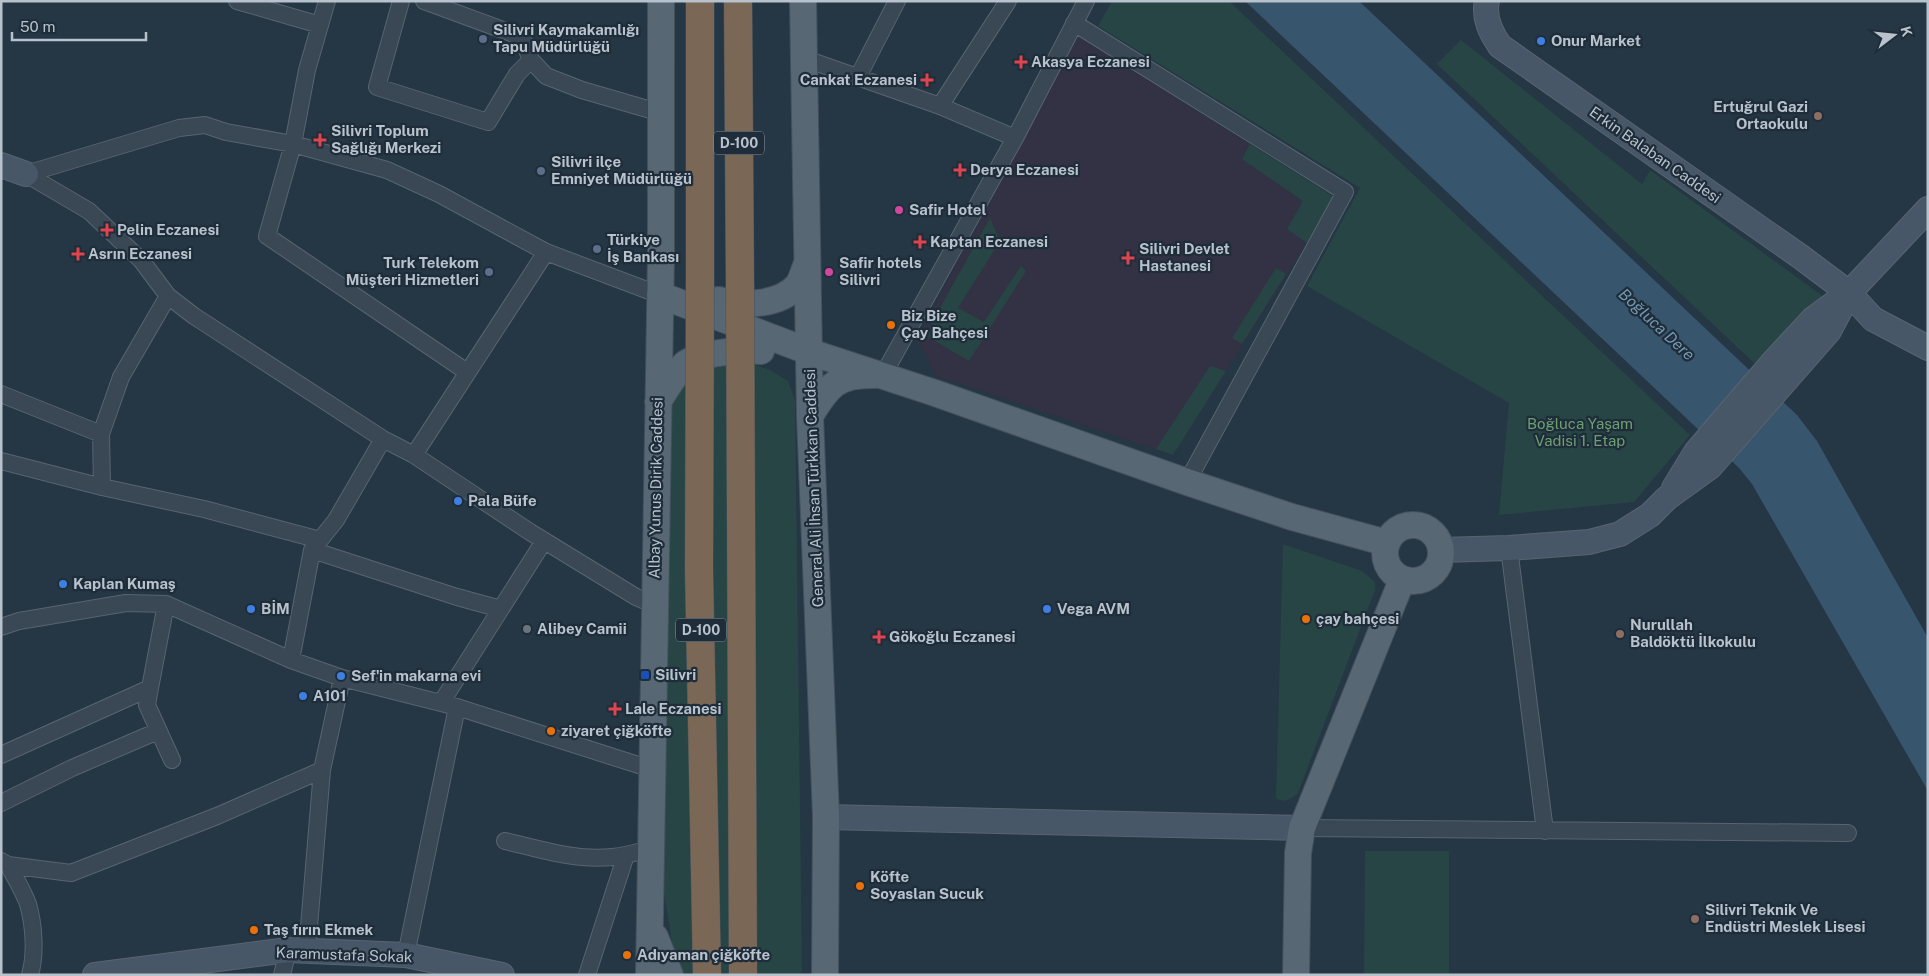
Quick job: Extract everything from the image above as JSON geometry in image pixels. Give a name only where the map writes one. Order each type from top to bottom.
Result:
[{"type":"highway","name":"D-100","points":[[700,1],[700,570],[706,975]]},
{"type":"highway","name":"D-100","points":[[738,1],[743,975]]},
{"type":"main road","name":"General Ali İhsan Türkkan Caddesi","points":[[803,1],[810,416],[826,817],[825,975]]},
{"type":"main road","name":"Albay Yunus Dirik Caddesi","points":[[649,975],[649,922],[638,852],[652,769],[660,295],[661,113],[657,2]]},
{"type":"main road","points":[[660,255],[680,285],[690,294],[729,302],[761,303],[785,296],[799,284],[807,263]]},
{"type":"main road","points":[[660,295],[810,352],[1077,441],[1186,482],[1292,517],[1386,543]]},
{"type":"main road","points":[[658,402],[686,362],[712,354],[747,349],[775,353],[796,368],[810,416]]},
{"type":"main road","points":[[810,416],[826,391],[844,378],[858,374],[883,375]]},
{"type":"main road","points":[[1412,525],[1420,526],[1434,534],[1441,550],[1441,560],[1437,568],[1430,576],[1422,580],[1412,582],[1402,580],[1387,565],[1386,543],[1396,530],[1412,525]]},
{"type":"main road","points":[[1296,975],[1298,853],[1302,828],[1402,580]]},
{"type":"main road","points":[[649,922],[670,975]]},
{"type":"main road","points":[[810,975],[825,930]]},
{"type":"street","points":[[237,1],[320,25]]},
{"type":"street","points":[[327,1],[307,70],[293,144],[268,236],[467,372]]},
{"type":"street","points":[[401,1],[378,86],[488,122],[517,74],[531,60]]},
{"type":"street","points":[[424,1],[522,37],[531,60],[546,76],[582,90],[661,113]]},
{"type":"street","points":[[858,77],[897,1]]},
{"type":"street","points":[[940,106],[1008,1]]},
{"type":"street","points":[[883,375],[1015,138],[1086,1]]},
{"type":"street","name":"Erkin Balaban Caddesi","points":[[1487,1],[1489,32],[1500,46],[1801,257],[1849,293],[1873,319],[1928,348]]},
{"type":"street","points":[[1074,23],[1345,192],[1186,482]]},
{"type":"street","points":[[803,58],[940,106],[1015,138]]},
{"type":"street","points":[[26,174],[179,128],[205,126],[226,132],[293,144],[387,170],[439,194],[546,252],[660,295]]},
{"type":"street","points":[[1,165],[26,174],[89,211],[141,260],[168,296],[194,316],[384,440],[414,455],[544,541],[654,606]]},
{"type":"street","points":[[1441,550],[1509,548],[1590,542],[1620,534],[1650,515],[1703,460],[1781,369],[1829,331],[1849,293],[1928,209]]},
{"type":"street","points":[[414,455],[546,252]]},
{"type":"street","name":"Erkin Balaban Caddesi","points":[[1849,293],[1880,305],[1928,333]]},
{"type":"street","points":[[102,487],[101,434],[121,377],[168,296]]},
{"type":"street","points":[[1,394],[101,434]]},
{"type":"street","points":[[290,660],[316,545],[336,520],[384,440]]},
{"type":"street","points":[[1,461],[102,487],[204,509],[316,545],[457,597],[501,609]]},
{"type":"street","points":[[441,703],[544,541]]},
{"type":"street","points":[[1509,548],[1545,832]]},
{"type":"street","points":[[1,627],[19,621],[126,603],[166,604],[290,660],[342,678],[458,707],[652,769]]},
{"type":"street","points":[[166,604],[147,705],[172,760]]},
{"type":"street","points":[[1,618],[19,621]]},
{"type":"street","points":[[282,975],[298,950],[322,770],[342,678]]},
{"type":"street","points":[[1,755],[150,688]]},
{"type":"street","points":[[406,955],[458,707]]},
{"type":"street","points":[[1,803],[72,768],[158,731]]},
{"type":"street","points":[[5,863],[71,872],[217,816],[322,770]]},
{"type":"street","points":[[826,817],[1545,832],[1848,833]]},
{"type":"street","points":[[505,840],[541,850],[584,857],[612,857],[638,852]]},
{"type":"street","points":[[587,975],[638,852]]},
{"type":"street","points":[[5,863],[28,904],[33,934],[30,975]]},
{"type":"street","name":"Karamustafa Sokak","points":[[96,975],[298,950],[406,955],[502,975]]},
{"type":"shaded area","name":"Silivri Devlet Hastanesi","points":[[1078,36],[1335,198],[1173,455],[937,376],[916,340]]},
{"type":"green space","name":"Boğluca Yaşam Vadisi 1. Etap","points":[[1112,1],[1229,1],[1690,435],[1634,502],[1499,515],[1509,403],[1307,286],[1360,188],[1098,26]]},
{"type":"green space","points":[[1461,40],[1642,184],[1650,170],[1824,297],[1754,363],[1437,64]]},
{"type":"green space","points":[[1250,144],[1334,197],[1307,243],[1287,229],[1303,201],[1242,159]]},
{"type":"green space","points":[[990,218],[1000,241],[958,308],[984,322],[1021,266],[1026,271],[969,361],[925,335]]},
{"type":"green space","points":[[1276,268],[1286,274],[1242,344],[1232,338]]},
{"type":"green space","points":[[750,363],[772,371],[788,381],[795,400],[802,970],[799,975],[684,975],[674,955],[664,892],[669,407],[687,376],[713,365]]},
{"type":"green space","points":[[1210,366],[1226,371],[1173,455],[1156,449]]},
{"type":"green space","points":[[1283,544],[1362,571],[1375,582],[1375,590],[1298,793],[1285,801],[1276,798]]},
{"type":"green space","points":[[1365,851],[1449,851],[1449,975],[1364,975]]},
{"type":"water","name":"Boğluca Dere","points":[[1245,1],[1359,1],[1797,415],[1817,441],[1928,638],[1928,791],[1752,484],[1739,468]]},
{"type":"place","name":"Silivri Kaymakamlığı Tapu Müdürlüğü","points":[[483,39]]},
{"type":"place","name":"Onur Market","points":[[1541,41]]},
{"type":"place","name":"Akasya Eczanesi","points":[[1021,62]]},
{"type":"place","name":"Cankat Eczanesi","points":[[927,80]]},
{"type":"place","name":"Ertuğrul Gazi Ortaokulu","points":[[1818,116]]},
{"type":"place","name":"Silivri Toplum Sağlığı Merkezi","points":[[320,140]]},
{"type":"place","name":"Derya Eczanesi","points":[[960,170]]},
{"type":"place","name":"Silivri ilçe Emniyet Müdürlüğü","points":[[541,171]]},
{"type":"place","name":"Safir Hotel","points":[[899,210]]},
{"type":"place","name":"Pelin Eczanesi","points":[[107,230]]},
{"type":"place","name":"Kaptan Eczanesi","points":[[920,242]]},
{"type":"place","name":"Türkiye İş Bankası","points":[[597,249]]},
{"type":"place","name":"Asrın Eczanesi","points":[[78,254]]},
{"type":"place","name":"Silivri Devlet Hastanesi","points":[[1128,258]]},
{"type":"place","name":"Turk Telekom Müşteri Hizmetleri","points":[[489,272]]},
{"type":"place","name":"Safir hotels Silivri","points":[[829,272]]},
{"type":"place","name":"Biz Bize Çay Bahçesi","points":[[891,325]]},
{"type":"place","name":"Pala Büfe","points":[[458,501]]},
{"type":"place","name":"Kaplan Kumaş","points":[[63,584]]},
{"type":"place","name":"BİM","points":[[251,609]]},
{"type":"place","name":"Vega AVM","points":[[1047,609]]},
{"type":"place","name":"çay bahçesi","points":[[1306,619]]},
{"type":"place","name":"Alibey Camii","points":[[527,629]]},
{"type":"place","name":"Nurullah Baldöktü İlkokulu","points":[[1620,634]]},
{"type":"place","name":"Gökoğlu Eczanesi","points":[[879,637]]},
{"type":"place","name":"Silivri","points":[[645,675]]},
{"type":"place","name":"Sef'in makarna evi","points":[[341,676]]},
{"type":"place","name":"A101","points":[[303,696]]},
{"type":"place","name":"Lale Eczanesi","points":[[615,709]]},
{"type":"place","name":"ziyaret çiğköfte","points":[[551,731]]},
{"type":"place","name":"Köfte Soyaslan Sucuk","points":[[860,886]]},
{"type":"place","name":"Silivri Teknik Ve Endüstri Meslek Lisesi","points":[[1695,919]]},
{"type":"place","name":"Taş fırın Ekmek","points":[[254,930]]},
{"type":"place","name":"Adıyaman çiğköfte","points":[[627,955]]}]
